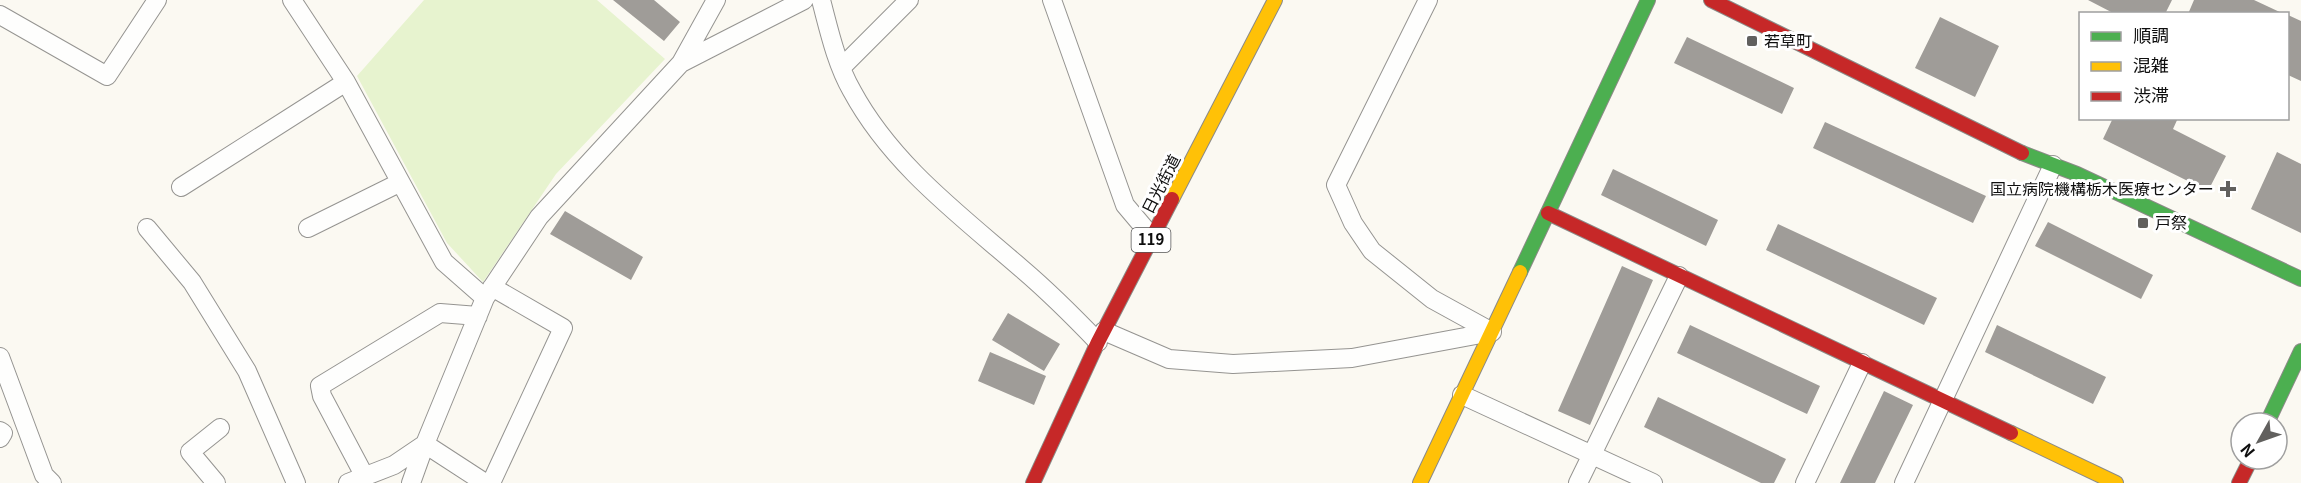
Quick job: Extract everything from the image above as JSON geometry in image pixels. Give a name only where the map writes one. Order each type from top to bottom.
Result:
[{"type":"main road","name":"日光街道","points":[[1034,483],[1101,337],[1275,0]]},
{"type":"main road","points":[[1420,483],[1648,0]]},
{"type":"main road","points":[[1711,0],[2034,159],[2076,174],[2301,279]]},
{"type":"main road","points":[[1548,213],[2116,483]]},
{"type":"main road","points":[[2273,411],[2301,351]]},
{"type":"street","points":[[0,15],[107,76],[157,0]]},
{"type":"street","points":[[292,0],[346,82],[444,262],[488,293],[563,328],[491,483]]},
{"type":"street","points":[[411,483],[424,444],[488,293],[539,217],[681,63],[716,0]]},
{"type":"street","points":[[681,63],[804,0]]},
{"type":"street","points":[[821,0],[851,90],[880,132],[917,176],[962,219],[1101,337],[1169,358],[1233,364],[1352,358],[1492,332]]},
{"type":"street","points":[[842,67],[909,0]]},
{"type":"street","points":[[1052,0],[1125,205],[1152,237]]},
{"type":"street","points":[[1428,0],[1336,185],[1353,223],[1372,251],[1432,299],[1492,332]]},
{"type":"street","points":[[182,187],[346,82]]},
{"type":"street","points":[[1904,483],[2053,165]]},
{"type":"street","points":[[308,228],[399,183]]},
{"type":"street","points":[[147,228],[192,282],[247,371],[296,483]]},
{"type":"street","points":[[1578,483],[1679,276]]},
{"type":"street","points":[[424,444],[394,465],[357,480],[321,396],[320,386],[440,313],[477,316]]},
{"type":"street","points":[[0,357],[44,475],[52,483]]},
{"type":"street","points":[[1805,483],[1862,363]]},
{"type":"street","points":[[1462,395],[1653,483]]},
{"type":"street","points":[[216,483],[190,452],[220,428]]},
{"type":"street","points":[[0,431],[3,433],[0,438]]},
{"type":"street","points":[[424,444],[485,483]]},
{"type":"green space","points":[[424,0],[597,0],[665,59],[556,174],[483,282],[447,243],[357,76]]},
{"type":"building","points":[[613,0],[654,0],[680,22],[664,41]]},
{"type":"building","points":[[2088,0],[2172,0],[2166,12],[2111,12]]},
{"type":"building","points":[[2194,0],[2254,0],[2280,12],[2189,12]]},
{"type":"building","points":[[2289,15],[2301,21],[2301,81],[2289,75]]},
{"type":"building","points":[[1940,17],[1999,46],[1975,97],[1915,68]]},
{"type":"building","points":[[1687,37],[1794,88],[1782,114],[1674,63]]},
{"type":"building","points":[[2112,120],[2177,120],[2173,129],[2226,156],[2208,191],[2103,139]]},
{"type":"building","points":[[1825,122],[1986,196],[1973,223],[1813,148]]},
{"type":"building","points":[[2277,152],[2301,164],[2301,233],[2251,209]]},
{"type":"building","points":[[1613,169],[1718,220],[1706,246],[1601,195]]},
{"type":"building","points":[[565,211],[643,257],[631,280],[550,234]]},
{"type":"building","points":[[2048,222],[2153,275],[2141,299],[2035,246]]},
{"type":"building","points":[[1778,224],[1937,298],[1924,325],[1766,250]]},
{"type":"building","points":[[1622,266],[1653,280],[1590,425],[1558,411]]},
{"type":"building","points":[[1008,313],[1060,344],[1044,371],[992,340]]},
{"type":"building","points":[[1690,325],[1820,386],[1807,414],[1677,353]]},
{"type":"building","points":[[1997,325],[2106,377],[2093,404],[1985,352]]},
{"type":"building","points":[[990,352],[1046,376],[1034,405],[978,381]]},
{"type":"building","points":[[1884,391],[1913,405],[1875,483],[1840,483]]},
{"type":"building","points":[[1658,397],[1786,459],[1774,483],[1761,483],[1644,427]]},
{"type":"traffic: fast","points":[[1520,272],[1648,0]]},
{"type":"traffic: fast","points":[[2022,153],[2077,174],[2301,279]]},
{"type":"traffic: fast","points":[[2273,411],[2301,351]]},
{"type":"traffic: slow","points":[[1172,199],[1275,0]]},
{"type":"traffic: slow","points":[[1420,483],[1520,272]]},
{"type":"traffic: slow","points":[[2011,433],[2116,483]]},
{"type":"traffic: jam","points":[[1711,0],[2022,153]]},
{"type":"traffic: jam","points":[[1033,483],[1098,342],[1172,199]]},
{"type":"traffic: jam","points":[[1548,213],[2011,433]]},
{"type":"traffic: jam","points":[[2239,483],[2245,471]]},
{"type":"place","name":"若草町","points":[[1752,41]]},
{"type":"place","name":"国立病院機構栃木医療センター","points":[[2228,189]]},
{"type":"place","name":"戸祭","points":[[2143,223]]}]
